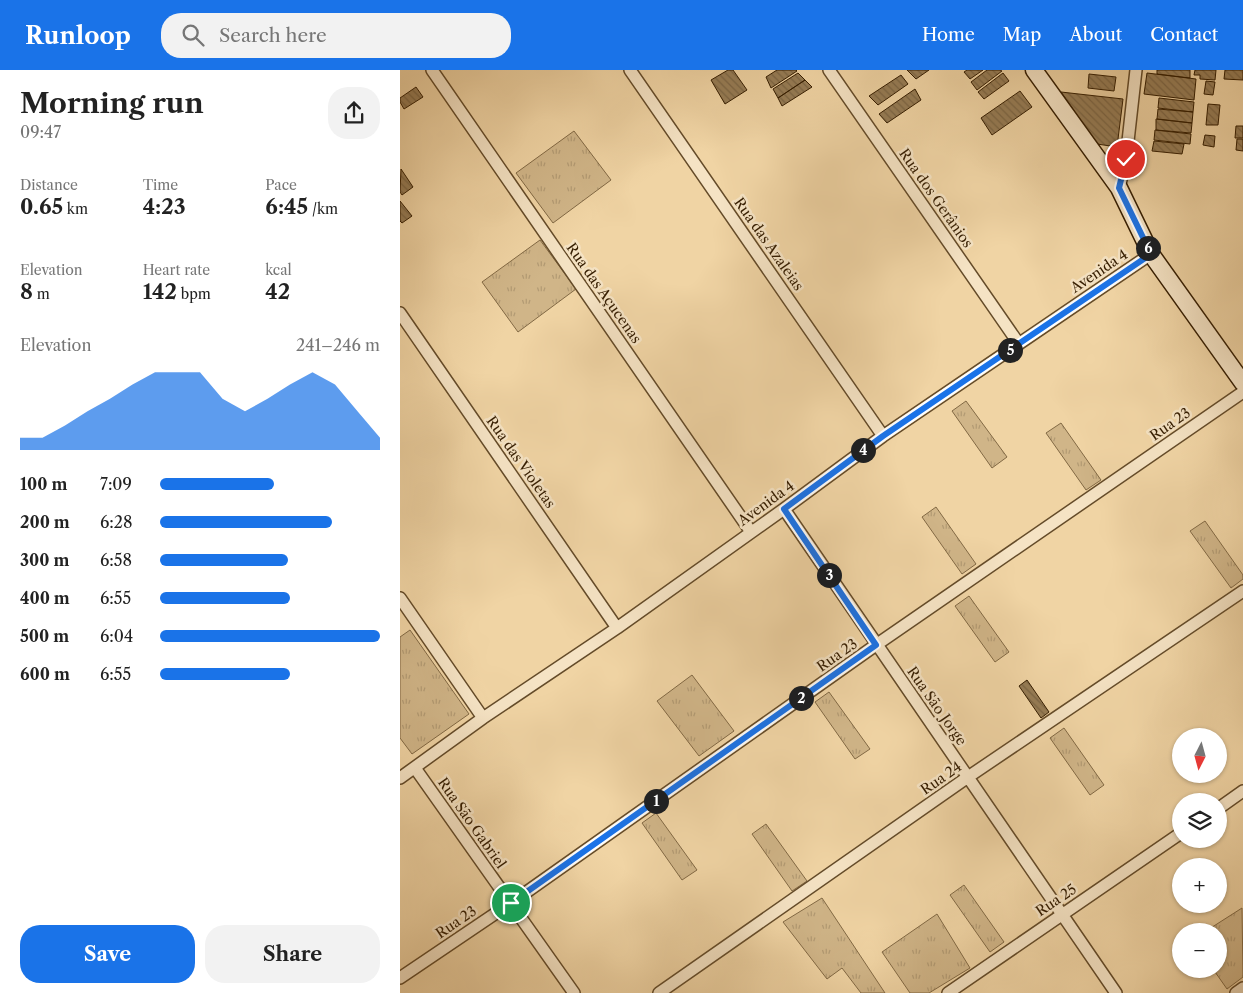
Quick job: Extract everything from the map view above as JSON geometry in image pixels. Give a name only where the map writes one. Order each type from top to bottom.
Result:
[{"type":"street","name":"Rua das Açucenas","points":[[432,70],[751,532]]},
{"type":"street","name":"Rua das Azaleias","points":[[630,70],[883,436]]},
{"type":"street","name":"Rua dos Gerânios","points":[[829,70],[1019,344]]},
{"type":"street","points":[[1034,70],[1119,188],[1151,254],[1243,383]]},
{"type":"street","points":[[1119,188],[1126,159],[1136,70]]},
{"type":"street","name":"Avenida 4","points":[[400,778],[484,718],[617,628],[883,436],[1151,254]]},
{"type":"street","name":"Rua das Violetas","points":[[400,312],[617,628]]},
{"type":"street","name":"Rua 23","points":[[400,978],[511,903],[876,645],[1243,392]]},
{"type":"street","name":"Rua São Jorge","points":[[784,509],[876,645],[1063,913],[1116,993]]},
{"type":"street","name":"Rua 24","points":[[659,993],[968,777],[1243,591]]},
{"type":"street","points":[[400,598],[484,718]]},
{"type":"street","name":"Rua São Gabriel","points":[[415,768],[574,993]]},
{"type":"street","points":[[1227,802],[1243,791]]},
{"type":"street","name":"Rua 25","points":[[948,993],[1172,839]]},
{"type":"street","points":[[1236,993],[1243,988]]},
{"type":"green space","points":[[574,131],[611,180],[553,223],[516,173]]},
{"type":"green space","points":[[540,240],[576,289],[518,332],[482,282]]},
{"type":"green space","points":[[966,401],[1007,457],[992,468],[952,411]]},
{"type":"green space","points":[[1061,423],[1101,480],[1086,490],[1046,433]]},
{"type":"green space","points":[[936,507],[976,564],[962,574],[922,517]]},
{"type":"green space","points":[[1205,521],[1243,575],[1243,579],[1231,588],[1190,531]]},
{"type":"green space","points":[[969,596],[1009,652],[995,662],[955,606]]},
{"type":"green space","points":[[410,630],[469,714],[412,754],[400,738],[400,637]]},
{"type":"green space","points":[[692,675],[734,731],[699,756],[657,701]]},
{"type":"green space","points":[[829,692],[870,749],[855,759],[815,702]]},
{"type":"green space","points":[[1064,728],[1104,785],[1090,795],[1050,738]]},
{"type":"green space","points":[[656,813],[697,870],[682,880],[642,823]]},
{"type":"green space","points":[[766,824],[807,881],[792,891],[752,834]]},
{"type":"green space","points":[[964,885],[1004,942],[990,952],[950,895]]},
{"type":"green space","points":[[822,898],[885,993],[861,993],[842,968],[827,979],[783,922]]},
{"type":"green space","points":[[1242,908],[1243,977],[1227,989],[1219,978],[1227,978],[1227,923],[1219,923]]},
{"type":"green space","points":[[937,914],[970,968],[929,993],[910,993],[882,952]]},
{"type":"building","points":[[728,70],[733,70],[747,90],[725,104],[711,80]]},
{"type":"building","points":[[777,70],[797,71],[771,88],[766,77]]},
{"type":"building","points":[[907,70],[929,70],[916,79]]},
{"type":"building","points":[[967,70],[983,70],[970,79],[964,72]]},
{"type":"building","points":[[987,70],[1002,71],[977,90],[971,82]]},
{"type":"building","points":[[1157,70],[1190,70],[1190,78],[1157,74]]},
{"type":"building","points":[[1195,70],[1216,70],[1215,80],[1200,79],[1200,75],[1194,75]]},
{"type":"building","points":[[1225,70],[1243,70],[1243,80],[1224,79]]},
{"type":"building","points":[[798,73],[805,80],[778,98],[773,89]]},
{"type":"building","points":[[1003,73],[1009,81],[984,99],[978,92]]},
{"type":"building","points":[[1147,73],[1196,79],[1194,100],[1144,94]]},
{"type":"building","points":[[1089,74],[1116,77],[1114,91],[1088,88]]},
{"type":"building","points":[[901,75],[908,84],[878,105],[869,96]]},
{"type":"building","points":[[805,80],[812,87],[782,106],[778,98]]},
{"type":"building","points":[[1206,81],[1215,82],[1213,95],[1204,94]]},
{"type":"building","points":[[416,87],[423,97],[404,109],[400,98]]},
{"type":"building","points":[[915,89],[921,100],[887,123],[879,114]]},
{"type":"building","points":[[1020,91],[1032,107],[992,135],[981,118]]},
{"type":"building","points":[[1061,92],[1123,99],[1117,147],[1097,144]]},
{"type":"building","points":[[1159,98],[1194,102],[1193,112],[1158,108]]},
{"type":"building","points":[[1208,104],[1220,105],[1218,125],[1206,125]]},
{"type":"building","points":[[1158,109],[1193,112],[1192,123],[1157,119]]},
{"type":"building","points":[[1156,119],[1192,123],[1191,133],[1156,130]]},
{"type":"building","points":[[1236,126],[1243,126],[1243,138],[1235,138]]},
{"type":"building","points":[[1155,130],[1191,134],[1190,144],[1154,140]]},
{"type":"building","points":[[1205,135],[1215,136],[1214,147],[1203,145]]},
{"type":"building","points":[[1237,139],[1243,139],[1243,151],[1236,150]]},
{"type":"building","points":[[1154,141],[1184,144],[1182,154],[1152,151]]},
{"type":"building","points":[[401,169],[413,187],[402,195],[400,192]]},
{"type":"building","points":[[400,201],[412,216],[402,223],[400,221]]},
{"type":"building","points":[[1027,680],[1049,712],[1041,718],[1019,686]]},
{"type":"route","points":[[511,903],[876,645],[784,509],[883,436],[1151,254],[1119,188],[1126,159]]}]
